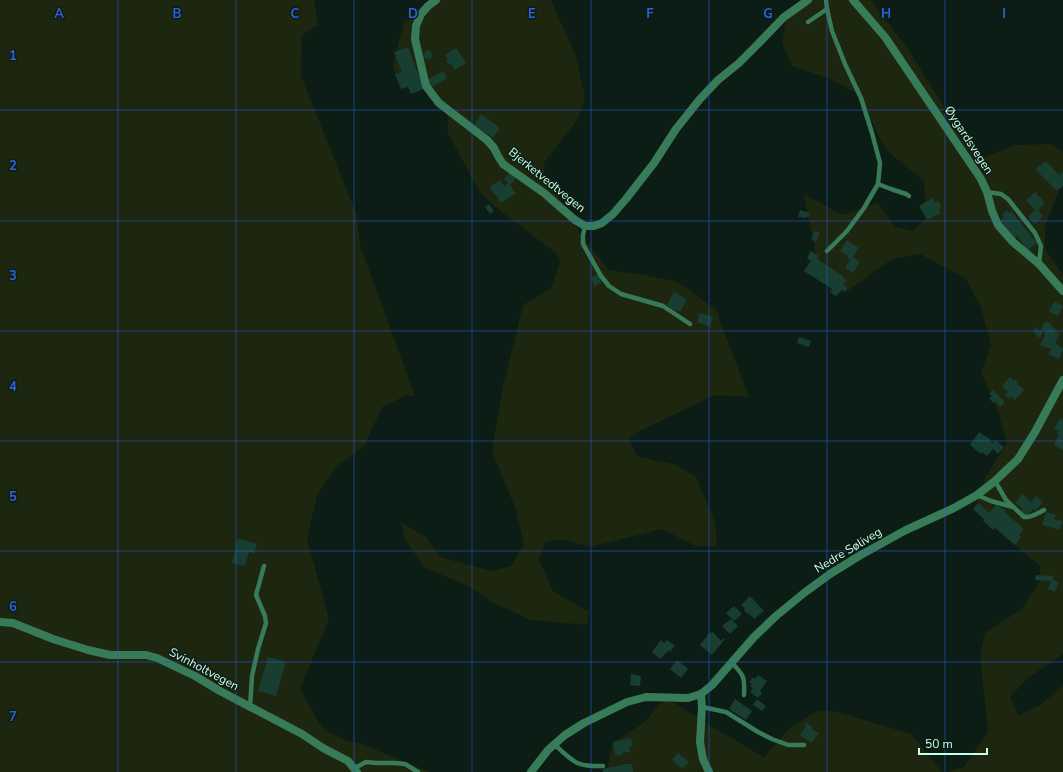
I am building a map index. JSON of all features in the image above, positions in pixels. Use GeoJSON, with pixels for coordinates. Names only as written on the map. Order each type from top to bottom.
{"type":"FeatureCollection","features":[{"type":"Feature","properties":{"kind":"street","name":"Bjerketvedtvegen"},"geometry":{"type":"LineString","coordinates":[[436,0],[421,14],[416,26],[414,39],[426,86],[439,103],[487,140],[494,148],[503,164],[544,193],[575,220],[585,226]]}},
{"type":"Feature","properties":{"kind":"street"},"geometry":{"type":"LineString","coordinates":[[585,226],[594,226],[602,223],[613,214],[654,163],[676,129],[700,99],[718,80],[739,63],[784,17],[808,0]]}},
{"type":"Feature","properties":{"kind":"street","name":"Øygardsvegen"},"geometry":{"type":"LineString","coordinates":[[853,0],[885,37],[981,179],[998,225],[1013,242],[1039,264],[1063,292]]}},
{"type":"Feature","properties":{"kind":"street","name":"Nedre Søliveg"},"geometry":{"type":"LineString","coordinates":[[701,694],[712,685],[754,637],[776,616],[830,574],[858,556],[906,530],[954,508],[977,495],[995,481],[1018,459],[1035,432],[1063,380]]}},
{"type":"Feature","properties":{"kind":"street","name":"Svinholtvegen"},"geometry":{"type":"LineString","coordinates":[[0,622],[13,623],[53,639],[88,650],[110,655],[146,655],[157,658],[195,676],[220,691],[302,734],[323,748],[348,761],[356,770]]}},
{"type":"Feature","properties":{"kind":"street"},"geometry":{"type":"LineString","coordinates":[[531,772],[548,750],[565,734],[627,702],[646,698],[688,698],[701,694],[702,707],[700,742],[703,759],[709,772]]}},
{"type":"Feature","properties":{"kind":"lane"},"geometry":{"type":"LineString","coordinates":[[826,0],[832,31],[861,98],[880,163],[878,184],[864,208],[847,231],[827,251]]}},
{"type":"Feature","properties":{"kind":"lane"},"geometry":{"type":"LineString","coordinates":[[808,22],[827,9]]}},
{"type":"Feature","properties":{"kind":"lane"},"geometry":{"type":"LineString","coordinates":[[878,184],[909,196]]}},
{"type":"Feature","properties":{"kind":"lane"},"geometry":{"type":"LineString","coordinates":[[987,192],[1001,194],[1008,199],[1035,233],[1041,246],[1039,264]]}},
{"type":"Feature","properties":{"kind":"lane"},"geometry":{"type":"LineString","coordinates":[[585,226],[583,244],[601,276],[609,286],[621,294],[662,306],[690,324]]}},
{"type":"Feature","properties":{"kind":"lane"},"geometry":{"type":"LineString","coordinates":[[995,481],[1004,496],[1024,517],[1031,517],[1044,510]]}},
{"type":"Feature","properties":{"kind":"lane"},"geometry":{"type":"LineString","coordinates":[[977,495],[991,501],[1013,507]]}},
{"type":"Feature","properties":{"kind":"lane"},"geometry":{"type":"LineString","coordinates":[[250,707],[252,676],[266,623],[265,616],[256,595],[264,566]]}},
{"type":"Feature","properties":{"kind":"lane"},"geometry":{"type":"LineString","coordinates":[[731,662],[742,673],[744,678],[744,695]]}},
{"type":"Feature","properties":{"kind":"lane"},"geometry":{"type":"LineString","coordinates":[[702,707],[726,712],[758,732],[788,745],[804,745]]}},
{"type":"Feature","properties":{"kind":"lane"},"geometry":{"type":"LineString","coordinates":[[555,745],[569,758],[581,764],[589,766],[603,766]]}},
{"type":"Feature","properties":{"kind":"lane"},"geometry":{"type":"LineString","coordinates":[[356,770],[366,762],[405,764],[418,772]]}},
{"type":"Feature","properties":{"kind":"green space"},"geometry":{"type":"Polygon","coordinates":[[[0,0],[314,0],[318,25],[302,35],[301,76],[356,213],[361,248],[415,396],[407,395],[382,407],[365,445],[337,466],[317,495],[307,539],[329,619],[300,689],[319,723],[329,732],[347,741],[359,743],[430,772],[0,772],[0,0]]]}},
{"type":"Feature","properties":{"kind":"green space"},"geometry":{"type":"Polygon","coordinates":[[[436,0],[551,0],[576,56],[585,97],[579,117],[544,163],[545,178],[582,236],[609,270],[678,282],[716,310],[749,397],[717,395],[708,398],[638,432],[629,439],[637,456],[676,465],[696,477],[714,520],[717,546],[696,546],[662,529],[590,547],[562,539],[545,542],[539,560],[553,591],[589,612],[587,625],[531,620],[494,603],[468,586],[425,568],[405,540],[401,522],[426,537],[440,557],[491,571],[511,566],[524,544],[516,510],[492,451],[503,386],[523,305],[552,287],[560,261],[556,253],[499,210],[480,193],[448,133],[447,107],[435,90],[395,75],[393,64],[404,22],[436,0]]]}},
{"type":"Feature","properties":{"kind":"green space"},"geometry":{"type":"Polygon","coordinates":[[[809,0],[871,0],[908,49],[966,142],[981,158],[1016,145],[1052,144],[1063,152],[1063,179],[1045,227],[1045,249],[1063,274],[1063,654],[1028,678],[1010,697],[1018,715],[1040,705],[1063,686],[1063,772],[946,772],[964,767],[988,732],[980,655],[985,633],[1022,609],[1040,581],[1040,566],[1005,537],[977,502],[985,478],[1007,443],[998,410],[981,373],[991,345],[980,305],[965,278],[920,254],[892,259],[849,290],[835,282],[817,260],[804,194],[842,215],[877,203],[895,227],[912,231],[926,218],[924,181],[886,150],[858,94],[828,78],[792,66],[782,43],[786,19],[809,0]]]}},
{"type":"Feature","properties":{"kind":"green space"},"geometry":{"type":"Polygon","coordinates":[[[665,697],[764,757],[789,729],[819,710],[837,712],[911,734],[942,772],[607,772],[612,744],[646,721],[665,697]]]}},
{"type":"Feature","properties":{"kind":"building"},"geometry":{"type":"Polygon","coordinates":[[[408,47],[424,89],[411,94],[408,87],[401,89],[395,74],[402,72],[394,52],[408,47]]]}},
{"type":"Feature","properties":{"kind":"building"},"geometry":{"type":"Polygon","coordinates":[[[456,48],[466,63],[455,70],[451,64],[449,65],[446,60],[448,59],[445,55],[456,48]]]}},
{"type":"Feature","properties":{"kind":"building"},"geometry":{"type":"Polygon","coordinates":[[[429,50],[431,51],[432,58],[425,59],[424,52],[429,50]]]}},
{"type":"Feature","properties":{"kind":"building"},"geometry":{"type":"Polygon","coordinates":[[[443,71],[447,78],[430,88],[426,81],[443,71]]]}},
{"type":"Feature","properties":{"kind":"building"},"geometry":{"type":"Polygon","coordinates":[[[481,114],[500,128],[493,138],[474,125],[481,114]]]}},
{"type":"Feature","properties":{"kind":"building"},"geometry":{"type":"Polygon","coordinates":[[[514,148],[521,151],[517,159],[510,155],[514,148]]]}},
{"type":"Feature","properties":{"kind":"building"},"geometry":{"type":"Polygon","coordinates":[[[1046,161],[1059,175],[1062,172],[1063,173],[1063,186],[1057,191],[1036,170],[1039,165],[1040,166],[1046,161]]]}},
{"type":"Feature","properties":{"kind":"building"},"geometry":{"type":"Polygon","coordinates":[[[510,172],[516,178],[510,185],[516,193],[501,203],[495,194],[494,195],[490,187],[500,180],[504,186],[508,183],[504,179],[510,172]]]}},
{"type":"Feature","properties":{"kind":"building"},"geometry":{"type":"Polygon","coordinates":[[[1035,192],[1045,203],[1038,210],[1043,216],[1035,224],[1028,217],[1035,210],[1026,200],[1035,192]]]}},
{"type":"Feature","properties":{"kind":"building"},"geometry":{"type":"Polygon","coordinates":[[[933,198],[935,202],[938,201],[941,207],[939,209],[941,213],[927,220],[919,206],[933,198]]]}},
{"type":"Feature","properties":{"kind":"building"},"geometry":{"type":"Polygon","coordinates":[[[489,204],[494,211],[490,214],[485,207],[489,204]]]}},
{"type":"Feature","properties":{"kind":"building"},"geometry":{"type":"Polygon","coordinates":[[[800,210],[810,213],[809,217],[798,217],[800,210]]]}},
{"type":"Feature","properties":{"kind":"building"},"geometry":{"type":"Polygon","coordinates":[[[1007,210],[1009,213],[1011,211],[1037,243],[1028,250],[1017,236],[1014,239],[1000,221],[1004,217],[1002,214],[1007,210]]]}},
{"type":"Feature","properties":{"kind":"building"},"geometry":{"type":"Polygon","coordinates":[[[815,231],[820,233],[816,242],[811,239],[815,231]]]}},
{"type":"Feature","properties":{"kind":"building"},"geometry":{"type":"Polygon","coordinates":[[[847,240],[859,248],[853,257],[860,262],[853,273],[845,268],[850,260],[847,258],[848,256],[840,251],[847,240]]]}},
{"type":"Feature","properties":{"kind":"building"},"geometry":{"type":"Polygon","coordinates":[[[811,251],[819,256],[817,258],[820,261],[847,280],[843,285],[848,288],[845,292],[842,290],[836,296],[830,292],[832,289],[804,271],[811,261],[807,258],[811,251]]]}},
{"type":"Feature","properties":{"kind":"building"},"geometry":{"type":"Polygon","coordinates":[[[598,274],[601,283],[594,286],[591,277],[598,274]]]}},
{"type":"Feature","properties":{"kind":"building"},"geometry":{"type":"Polygon","coordinates":[[[674,292],[687,299],[680,312],[670,308],[667,305],[674,292]]]}},
{"type":"Feature","properties":{"kind":"building"},"geometry":{"type":"Polygon","coordinates":[[[1054,301],[1063,306],[1058,316],[1049,312],[1054,301]]]}},
{"type":"Feature","properties":{"kind":"building"},"geometry":{"type":"Polygon","coordinates":[[[700,313],[713,317],[710,327],[697,322],[700,313]]]}},
{"type":"Feature","properties":{"kind":"building"},"geometry":{"type":"Polygon","coordinates":[[[1045,321],[1052,324],[1051,326],[1056,329],[1055,331],[1060,334],[1055,343],[1063,348],[1059,359],[1048,354],[1051,349],[1040,345],[1045,335],[1045,331],[1041,329],[1045,321]]]}},
{"type":"Feature","properties":{"kind":"building"},"geometry":{"type":"Polygon","coordinates":[[[1035,327],[1043,332],[1040,338],[1035,334],[1035,327]]]}},
{"type":"Feature","properties":{"kind":"building"},"geometry":{"type":"Polygon","coordinates":[[[799,337],[811,341],[809,347],[797,343],[799,337]]]}},
{"type":"Feature","properties":{"kind":"building"},"geometry":{"type":"Polygon","coordinates":[[[1010,377],[1014,381],[1015,379],[1018,382],[1017,384],[1024,390],[1015,400],[1011,396],[1009,399],[1005,395],[1008,392],[1002,386],[1010,377]]]}},
{"type":"Feature","properties":{"kind":"building"},"geometry":{"type":"Polygon","coordinates":[[[993,390],[1005,402],[1000,407],[995,401],[994,403],[989,399],[992,396],[989,394],[993,390]]]}},
{"type":"Feature","properties":{"kind":"building"},"geometry":{"type":"Polygon","coordinates":[[[1060,418],[1063,420],[1063,450],[1054,445],[1059,434],[1057,434],[1058,431],[1054,429],[1060,418]]]}},
{"type":"Feature","properties":{"kind":"building"},"geometry":{"type":"Polygon","coordinates":[[[979,432],[991,440],[990,442],[993,443],[995,440],[1004,447],[998,454],[993,449],[987,456],[982,452],[981,454],[970,445],[979,432]]]}},
{"type":"Feature","properties":{"kind":"building"},"geometry":{"type":"Polygon","coordinates":[[[1022,494],[1031,502],[1036,496],[1043,502],[1035,511],[1033,509],[1027,516],[1021,511],[1023,509],[1015,503],[1022,494]]]}},
{"type":"Feature","properties":{"kind":"building"},"geometry":{"type":"Polygon","coordinates":[[[978,503],[989,513],[997,504],[1024,529],[1019,535],[1021,537],[1015,545],[995,528],[993,530],[983,521],[984,519],[973,509],[978,503]]]}},
{"type":"Feature","properties":{"kind":"building"},"geometry":{"type":"Polygon","coordinates":[[[1046,512],[1056,515],[1054,519],[1063,521],[1060,530],[1042,525],[1046,512]]]}},
{"type":"Feature","properties":{"kind":"building"},"geometry":{"type":"Polygon","coordinates":[[[238,538],[257,544],[254,554],[249,552],[245,566],[232,563],[238,538]]]}},
{"type":"Feature","properties":{"kind":"building"},"geometry":{"type":"Polygon","coordinates":[[[1036,575],[1053,576],[1053,580],[1059,582],[1055,592],[1048,589],[1051,581],[1035,580],[1036,575]]]}},
{"type":"Feature","properties":{"kind":"building"},"geometry":{"type":"Polygon","coordinates":[[[750,596],[764,611],[754,619],[748,613],[747,614],[741,605],[750,596]]]}},
{"type":"Feature","properties":{"kind":"building"},"geometry":{"type":"Polygon","coordinates":[[[734,606],[742,614],[734,621],[726,613],[734,606]]]}},
{"type":"Feature","properties":{"kind":"building"},"geometry":{"type":"Polygon","coordinates":[[[731,619],[738,626],[730,634],[722,626],[731,619]]]}},
{"type":"Feature","properties":{"kind":"building"},"geometry":{"type":"Polygon","coordinates":[[[710,632],[713,632],[721,641],[723,638],[725,639],[712,655],[700,645],[710,632]]]}},
{"type":"Feature","properties":{"kind":"building"},"geometry":{"type":"Polygon","coordinates":[[[661,640],[664,643],[667,640],[675,646],[670,652],[669,650],[660,659],[652,652],[661,640]]]}},
{"type":"Feature","properties":{"kind":"building"},"geometry":{"type":"Polygon","coordinates":[[[268,657],[286,662],[276,696],[258,691],[268,657]]]}},
{"type":"Feature","properties":{"kind":"building"},"geometry":{"type":"Polygon","coordinates":[[[677,660],[688,669],[681,678],[670,669],[677,660]]]}},
{"type":"Feature","properties":{"kind":"building"},"geometry":{"type":"Polygon","coordinates":[[[631,674],[641,676],[640,686],[630,685],[631,674]]]}},
{"type":"Feature","properties":{"kind":"building"},"geometry":{"type":"Polygon","coordinates":[[[758,675],[767,681],[760,691],[762,693],[758,698],[750,692],[753,688],[750,686],[752,684],[749,682],[753,677],[755,679],[758,675]]]}},
{"type":"Feature","properties":{"kind":"building"},"geometry":{"type":"Polygon","coordinates":[[[735,699],[752,711],[746,720],[729,709],[735,699]]]}},
{"type":"Feature","properties":{"kind":"building"},"geometry":{"type":"Polygon","coordinates":[[[757,699],[766,706],[762,711],[753,705],[757,699]]]}},
{"type":"Feature","properties":{"kind":"building"},"geometry":{"type":"Polygon","coordinates":[[[806,722],[813,728],[812,729],[819,733],[811,743],[800,735],[806,726],[806,722]]]}},
{"type":"Feature","properties":{"kind":"building"},"geometry":{"type":"Polygon","coordinates":[[[631,738],[633,746],[629,747],[630,752],[622,753],[622,755],[617,756],[617,754],[615,755],[613,742],[631,738]]]}},
{"type":"Feature","properties":{"kind":"building"},"geometry":{"type":"Polygon","coordinates":[[[678,753],[689,762],[682,769],[672,760],[678,753]]]}},
{"type":"Feature","properties":{"kind":"building"},"geometry":{"type":"Polygon","coordinates":[[[632,764],[633,772],[603,772],[602,769],[632,764]]]}}]}
